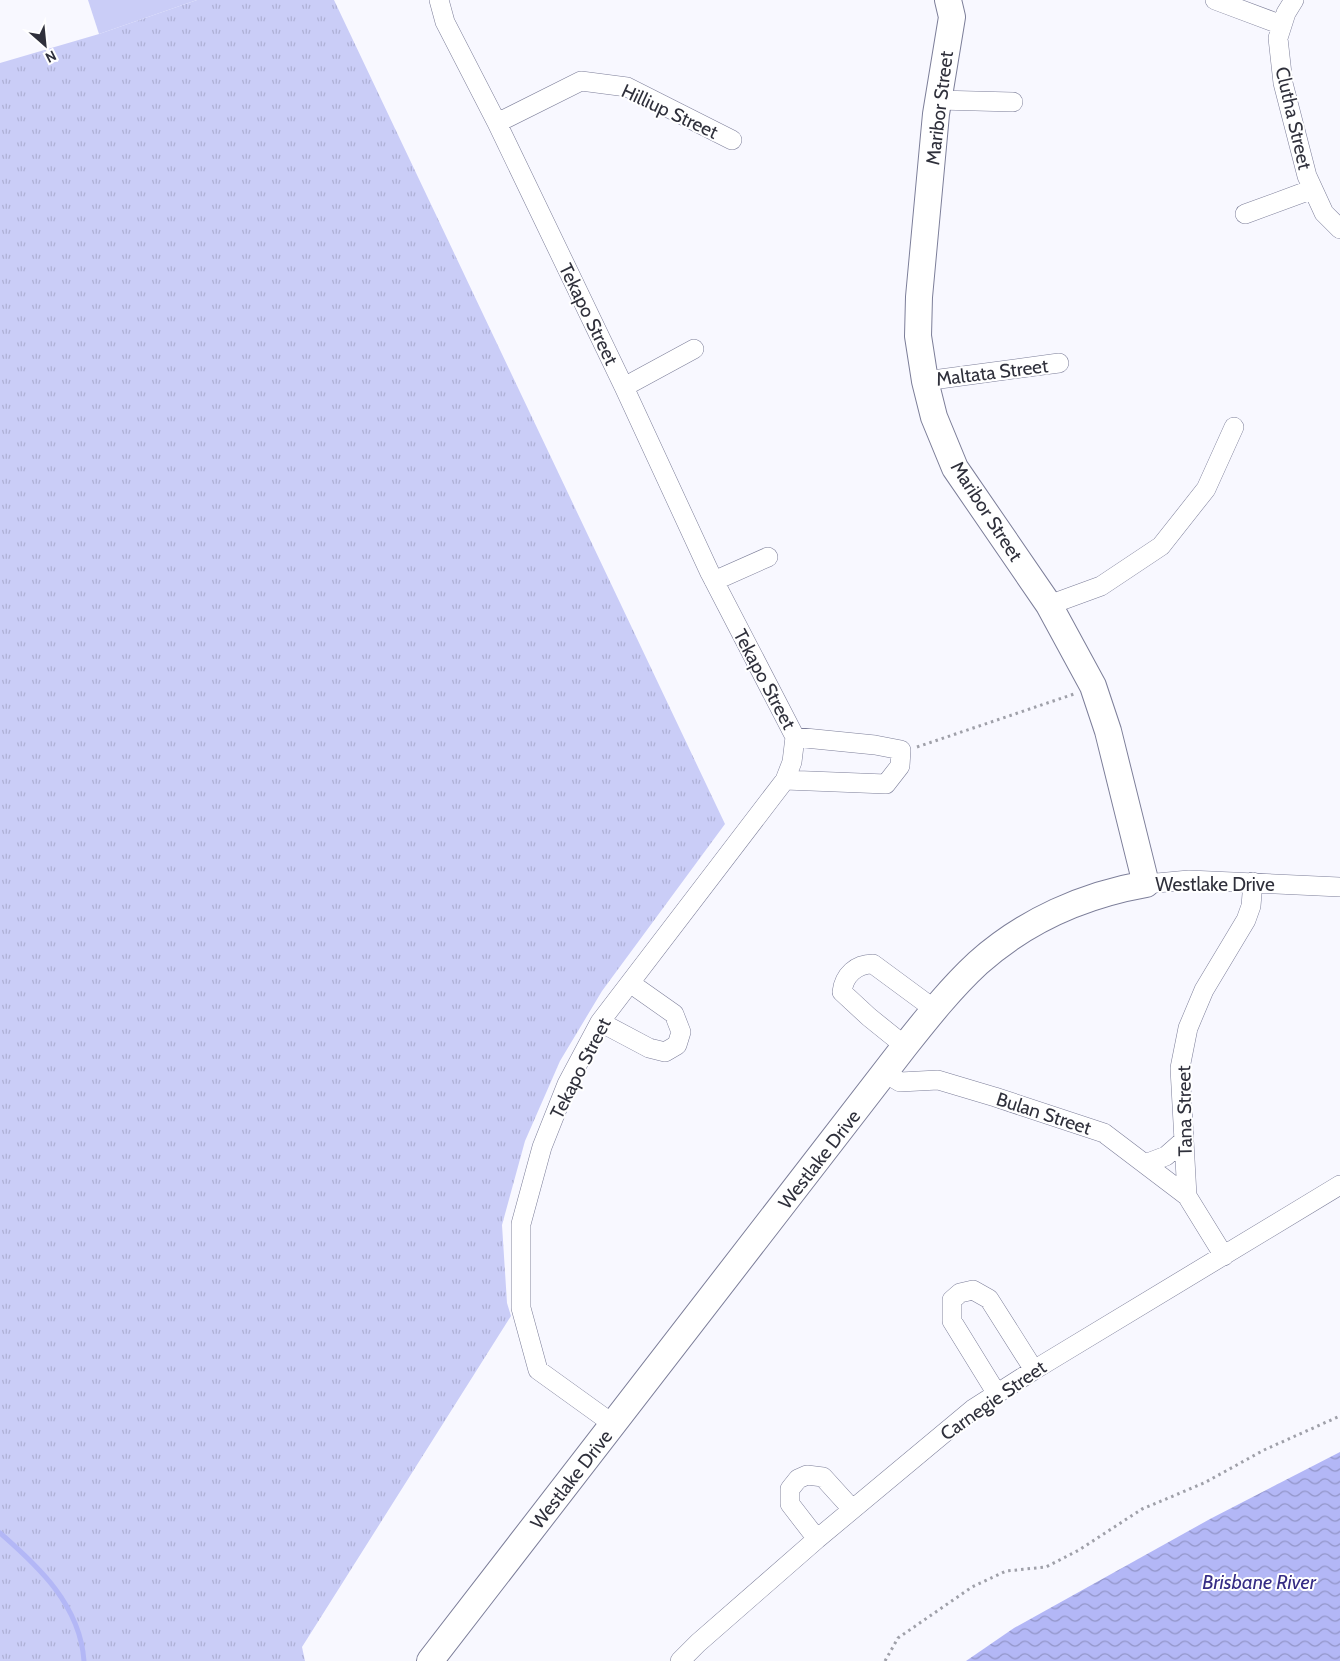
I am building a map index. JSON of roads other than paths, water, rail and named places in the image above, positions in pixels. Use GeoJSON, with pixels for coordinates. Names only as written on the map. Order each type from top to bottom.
{"type":"FeatureCollection","features":[{"type":"Feature","properties":{"kind":"street","name":"Tekapo Street"},"geometry":{"type":"LineString","coordinates":[[439,0],[445,22],[497,124],[624,387],[714,581],[796,737],[792,762],[785,780],[600,1022],[567,1084],[542,1147],[521,1224],[521,1308],[538,1370],[613,1424]]}},
{"type":"Feature","properties":{"kind":"street","name":"Maribor Street"},"geometry":{"type":"LineString","coordinates":[[948,0],[952,17],[938,100],[919,297],[918,336],[925,381],[934,417],[955,468],[1050,605],[1093,686],[1108,731],[1146,884]]}},
{"type":"Feature","properties":{"kind":"street"},"geometry":{"type":"LineString","coordinates":[[1214,0],[1282,25]]}},
{"type":"Feature","properties":{"kind":"street","name":"Clutha Street"},"geometry":{"type":"LineString","coordinates":[[1294,0],[1286,13],[1278,38],[1283,83],[1307,176],[1324,213],[1340,229]]}},
{"type":"Feature","properties":{"kind":"street","name":"Hilliup Street"},"geometry":{"type":"LineString","coordinates":[[497,124],[581,81],[627,87],[732,140]]}},
{"type":"Feature","properties":{"kind":"street"},"geometry":{"type":"LineString","coordinates":[[938,100],[1013,102]]}},
{"type":"Feature","properties":{"kind":"street"},"geometry":{"type":"LineString","coordinates":[[1244,214],[1313,189]]}},
{"type":"Feature","properties":{"kind":"street"},"geometry":{"type":"LineString","coordinates":[[624,387],[694,349]]}},
{"type":"Feature","properties":{"kind":"street","name":"Maltata Street"},"geometry":{"type":"LineString","coordinates":[[925,381],[1059,363]]}},
{"type":"Feature","properties":{"kind":"street"},"geometry":{"type":"LineString","coordinates":[[1050,605],[1102,586],[1161,546],[1206,490],[1234,427]]}},
{"type":"Feature","properties":{"kind":"street"},"geometry":{"type":"LineString","coordinates":[[714,581],[768,557]]}},
{"type":"Feature","properties":{"kind":"street"},"geometry":{"type":"LineString","coordinates":[[785,780],[886,784],[900,766],[901,750],[875,744],[796,737]]}},
{"type":"Feature","properties":{"kind":"street","name":"Westlake Drive"},"geometry":{"type":"LineString","coordinates":[[430,1661],[934,1009],[979,962],[1022,930],[1070,905],[1127,887],[1189,880],[1340,887]]}},
{"type":"Feature","properties":{"kind":"street","name":"Tana Street"},"geometry":{"type":"LineString","coordinates":[[1224,1256],[1187,1196],[1180,1068],[1188,1028],[1204,990],[1246,920],[1251,906],[1253,882]]}},
{"type":"Feature","properties":{"kind":"street"},"geometry":{"type":"LineString","coordinates":[[905,1046],[842,992],[843,985],[852,971],[862,964],[872,964],[934,1009]]}},
{"type":"Feature","properties":{"kind":"street"},"geometry":{"type":"LineString","coordinates":[[600,1022],[649,1048],[665,1052],[677,1044],[681,1032],[674,1014],[630,983]]}},
{"type":"Feature","properties":{"kind":"street","name":"Bulan Street"},"geometry":{"type":"LineString","coordinates":[[885,1073],[900,1082],[938,1080],[1104,1133],[1187,1196]]}},
{"type":"Feature","properties":{"kind":"street"},"geometry":{"type":"LineString","coordinates":[[1145,1164],[1166,1156],[1183,1141]]}},
{"type":"Feature","properties":{"kind":"street","name":"Carnegie Street"},"geometry":{"type":"LineString","coordinates":[[680,1661],[816,1539],[959,1420],[1034,1370],[1340,1185]]}},
{"type":"Feature","properties":{"kind":"street"},"geometry":{"type":"LineString","coordinates":[[997,1394],[952,1321],[952,1300],[960,1293],[973,1290],[989,1299],[1034,1370]]}},
{"type":"Feature","properties":{"kind":"street"},"geometry":{"type":"LineString","coordinates":[[816,1539],[790,1504],[790,1489],[798,1479],[807,1475],[823,1477],[852,1509]]}},
{"type":"Feature","properties":{"kind":"water","name":"Brisbane River"},"geometry":{"type":"Polygon","coordinates":[[[1340,1452],[1340,1661],[966,1661],[1014,1628],[1210,1519],[1340,1452]]]}},
{"type":"Feature","properties":{"kind":"waterway"},"geometry":{"type":"LineString","coordinates":[[0,1533],[43,1574],[66,1605],[75,1622],[81,1641],[84,1661]]}}]}
